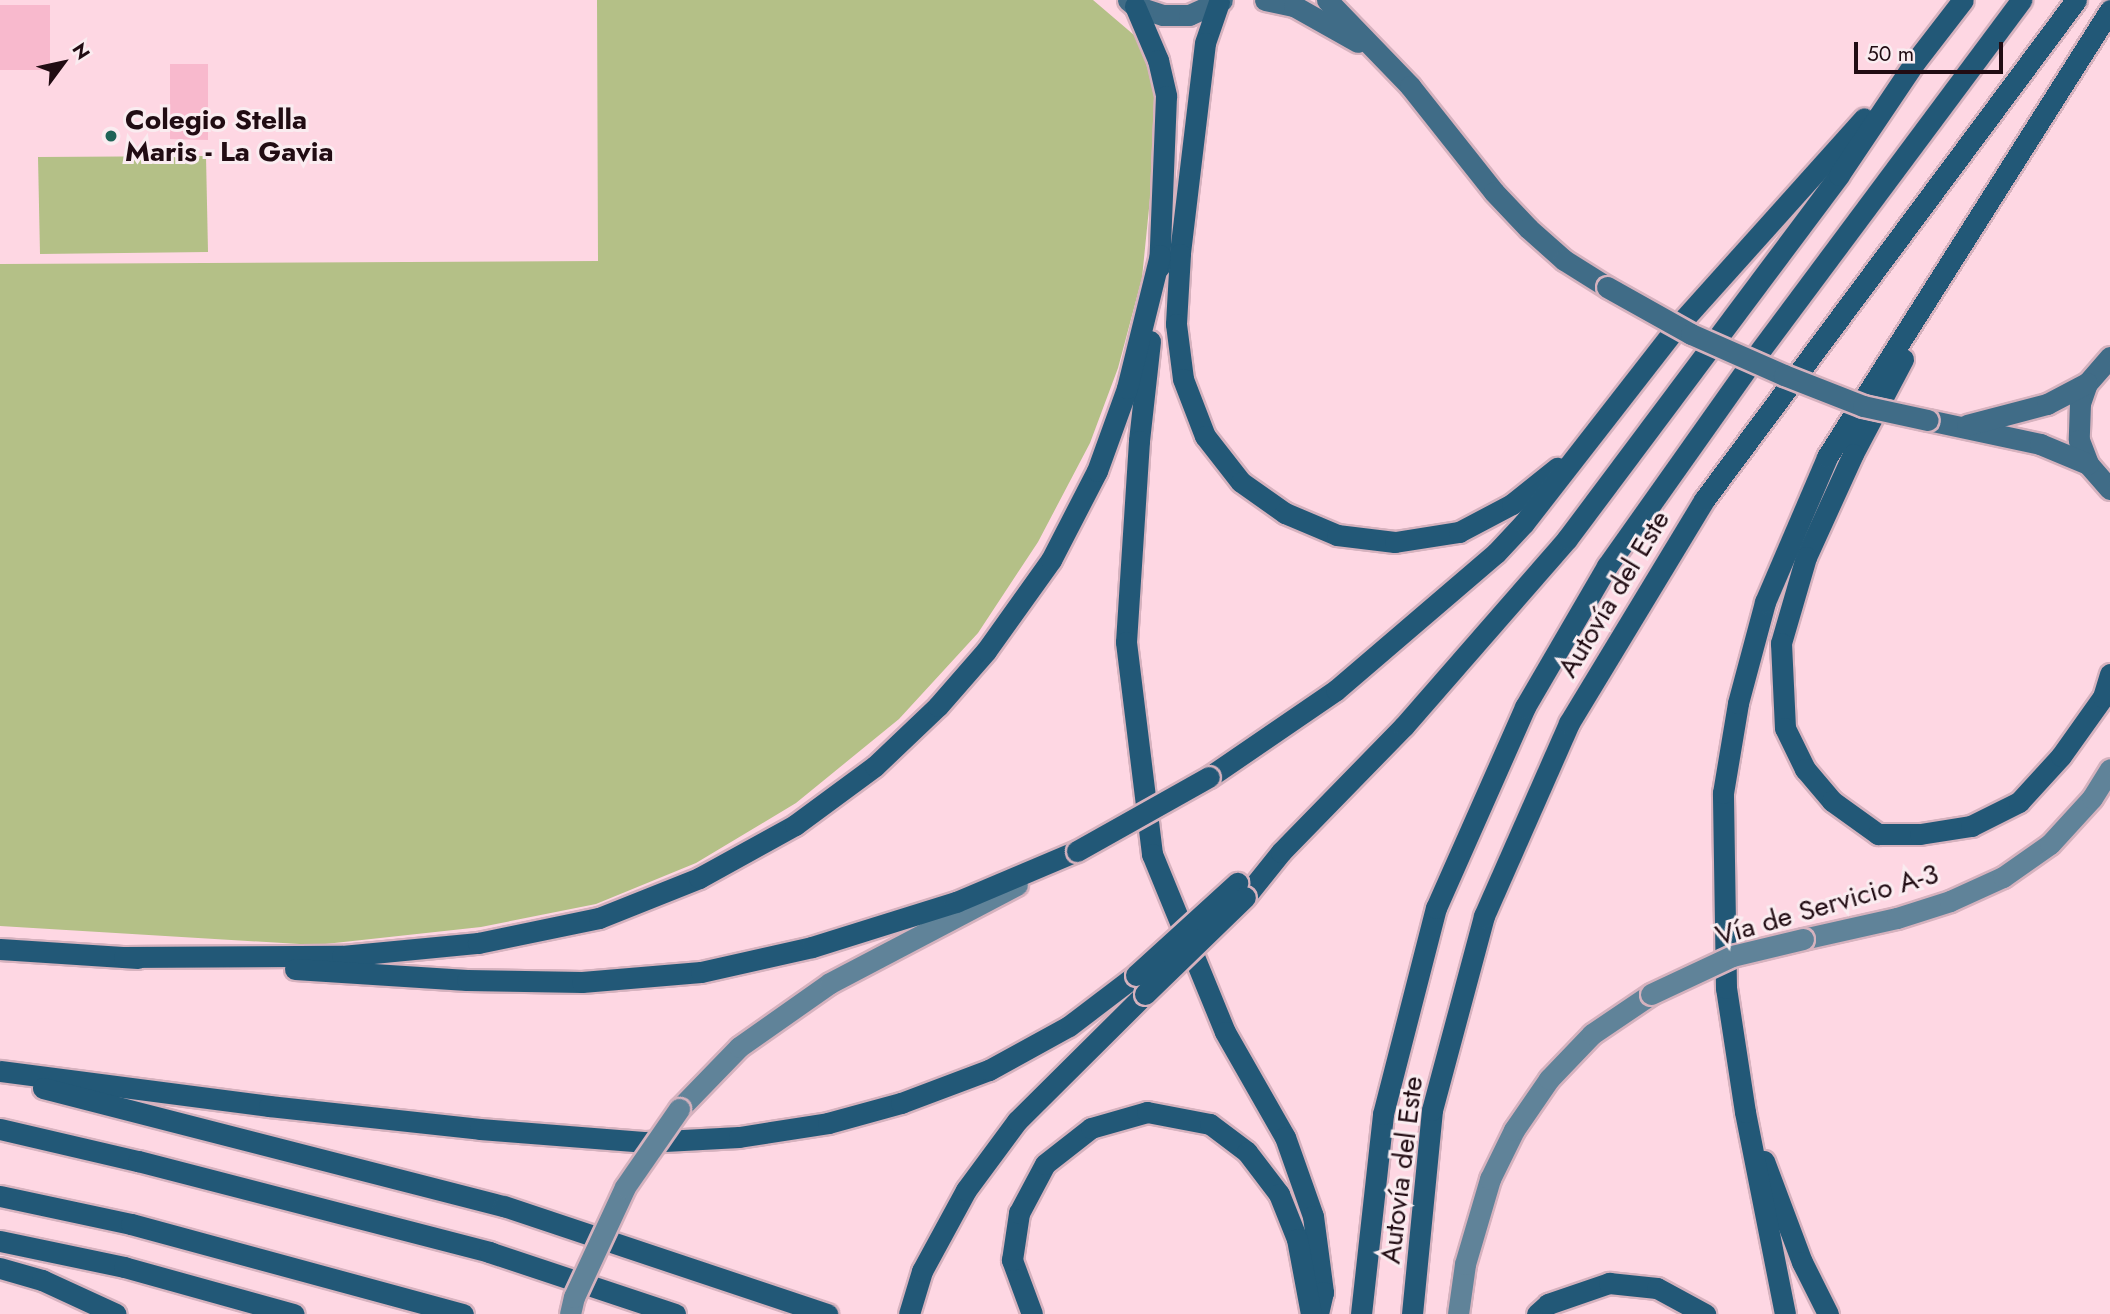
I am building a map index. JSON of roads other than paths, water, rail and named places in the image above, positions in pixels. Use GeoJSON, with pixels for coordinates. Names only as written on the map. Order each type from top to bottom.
{"type":"FeatureCollection","features":[{"type":"Feature","properties":{"kind":"highway"},"geometry":{"type":"LineString","coordinates":[[909,1314],[922,1271],[966,1189],[1017,1121],[1141,984],[1281,852],[1404,726],[1567,540],[1839,175],[1915,62],[1963,0]]}},
{"type":"Feature","properties":{"kind":"highway","name":"Autovía del Este"},"geometry":{"type":"LineString","coordinates":[[1361,1314],[1382,1114],[1436,908],[1525,706],[1607,566],[1753,360],[2021,0]]}},
{"type":"Feature","properties":{"kind":"highway","name":"Autovía del Este"},"geometry":{"type":"LineString","coordinates":[[1412,1314],[1432,1110],[1484,916],[1569,723],[1704,500],[2076,0]]}},
{"type":"Feature","properties":{"kind":"highway"},"geometry":{"type":"LineString","coordinates":[[1221,1],[1205,43],[1180,254],[1176,324],[1183,379],[1205,436],[1241,482],[1285,513],[1337,535],[1395,542],[1459,532],[1512,504],[1583,447]]}},
{"type":"Feature","properties":{"kind":"highway"},"geometry":{"type":"LineString","coordinates":[[1131,3],[1158,60],[1167,96],[1160,255],[1139,441],[1126,642],[1153,855],[1226,1032],[1285,1136],[1312,1216],[1323,1292],[1318,1314]]}},
{"type":"Feature","properties":{"kind":"highway"},"geometry":{"type":"LineString","coordinates":[[1785,1314],[1745,1112],[1726,988],[1723,793],[1738,703],[1765,602],[1827,457],[2110,10]]}},
{"type":"Feature","properties":{"kind":"highway"},"geometry":{"type":"LineString","coordinates":[[0,949],[480,981],[582,982],[701,972],[812,947],[956,902],[1077,852],[1209,777],[1336,690],[1496,553],[1524,523],[1675,329],[1915,62]]}},
{"type":"Feature","properties":{"kind":"highway"},"geometry":{"type":"LineString","coordinates":[[124,957],[342,956],[478,943],[599,918],[699,878],[795,825],[875,766],[938,706],[986,651],[1051,560],[1097,471],[1123,400],[1160,255]]}},
{"type":"Feature","properties":{"kind":"highway"},"geometry":{"type":"LineString","coordinates":[[1939,278],[1929,308],[1853,454],[1806,557],[1781,643],[1785,728],[1805,769],[1832,801],[1878,834],[1920,834],[1971,825],[2018,802],[2061,756],[2103,696],[2110,674]]}},
{"type":"Feature","properties":{"kind":"highway"},"geometry":{"type":"LineString","coordinates":[[0,1070],[480,1129],[646,1142],[739,1137],[828,1123],[901,1104],[989,1070],[1141,984]]}},
{"type":"Feature","properties":{"kind":"highway"},"geometry":{"type":"LineString","coordinates":[[0,1076],[504,1206],[828,1314]]}},
{"type":"Feature","properties":{"kind":"highway"},"geometry":{"type":"LineString","coordinates":[[1032,1314],[1012,1261],[1018,1213],[1045,1164],[1091,1128],[1147,1112],[1209,1124],[1247,1152],[1279,1194],[1297,1238],[1311,1314]]}},
{"type":"Feature","properties":{"kind":"highway"},"geometry":{"type":"LineString","coordinates":[[1745,1112],[1802,1262],[1828,1314]]}},
{"type":"Feature","properties":{"kind":"highway"},"geometry":{"type":"LineString","coordinates":[[0,1129],[138,1161],[489,1252],[675,1314]]}},
{"type":"Feature","properties":{"kind":"highway"},"geometry":{"type":"LineString","coordinates":[[0,1196],[131,1224],[463,1314]]}},
{"type":"Feature","properties":{"kind":"highway"},"geometry":{"type":"LineString","coordinates":[[0,1241],[124,1267],[294,1314]]}},
{"type":"Feature","properties":{"kind":"highway"},"geometry":{"type":"LineString","coordinates":[[0,1268],[42,1280],[116,1314]]}},
{"type":"Feature","properties":{"kind":"highway"},"geometry":{"type":"LineString","coordinates":[[1537,1314],[1548,1304],[1609,1283],[1657,1288],[1705,1314]]}},
{"type":"Feature","properties":{"kind":"main road"},"geometry":{"type":"LineString","coordinates":[[1265,0],[1294,6],[1375,52]]}},
{"type":"Feature","properties":{"kind":"main road"},"geometry":{"type":"LineString","coordinates":[[1327,0],[1410,86],[1494,192],[1528,228],[1564,260],[1607,287],[1691,334],[1784,375],[1864,406],[2040,443],[2088,464]]}},
{"type":"Feature","properties":{"kind":"main road"},"geometry":{"type":"LineString","coordinates":[[1131,3],[1163,15],[1189,15],[1221,1]]}},
{"type":"Feature","properties":{"kind":"main road"},"geometry":{"type":"LineString","coordinates":[[1962,426],[2047,404],[2087,383],[2110,357]]}},
{"type":"Feature","properties":{"kind":"main road"},"geometry":{"type":"LineString","coordinates":[[2087,383],[2080,403],[2079,440],[2088,464],[2110,489]]}},
{"type":"Feature","properties":{"kind":"main road","name":"Vía de Servicio A-3"},"geometry":{"type":"LineString","coordinates":[[1458,1314],[1465,1264],[1490,1179],[1514,1130],[1549,1079],[1592,1034],[1651,994],[1732,956],[1898,918],[1950,901],[2003,877],[2050,844],[2092,798],[2110,769]]}},
{"type":"Feature","properties":{"kind":"main road"},"geometry":{"type":"LineString","coordinates":[[570,1314],[574,1297],[625,1187],[679,1109],[739,1047],[830,983],[1077,852]]}},
{"type":"Feature","properties":{"kind":"place","name":"Colegio Stella Maris - La Gavia"},"geometry":{"type":"Point","coordinates":[111,136]}}]}
